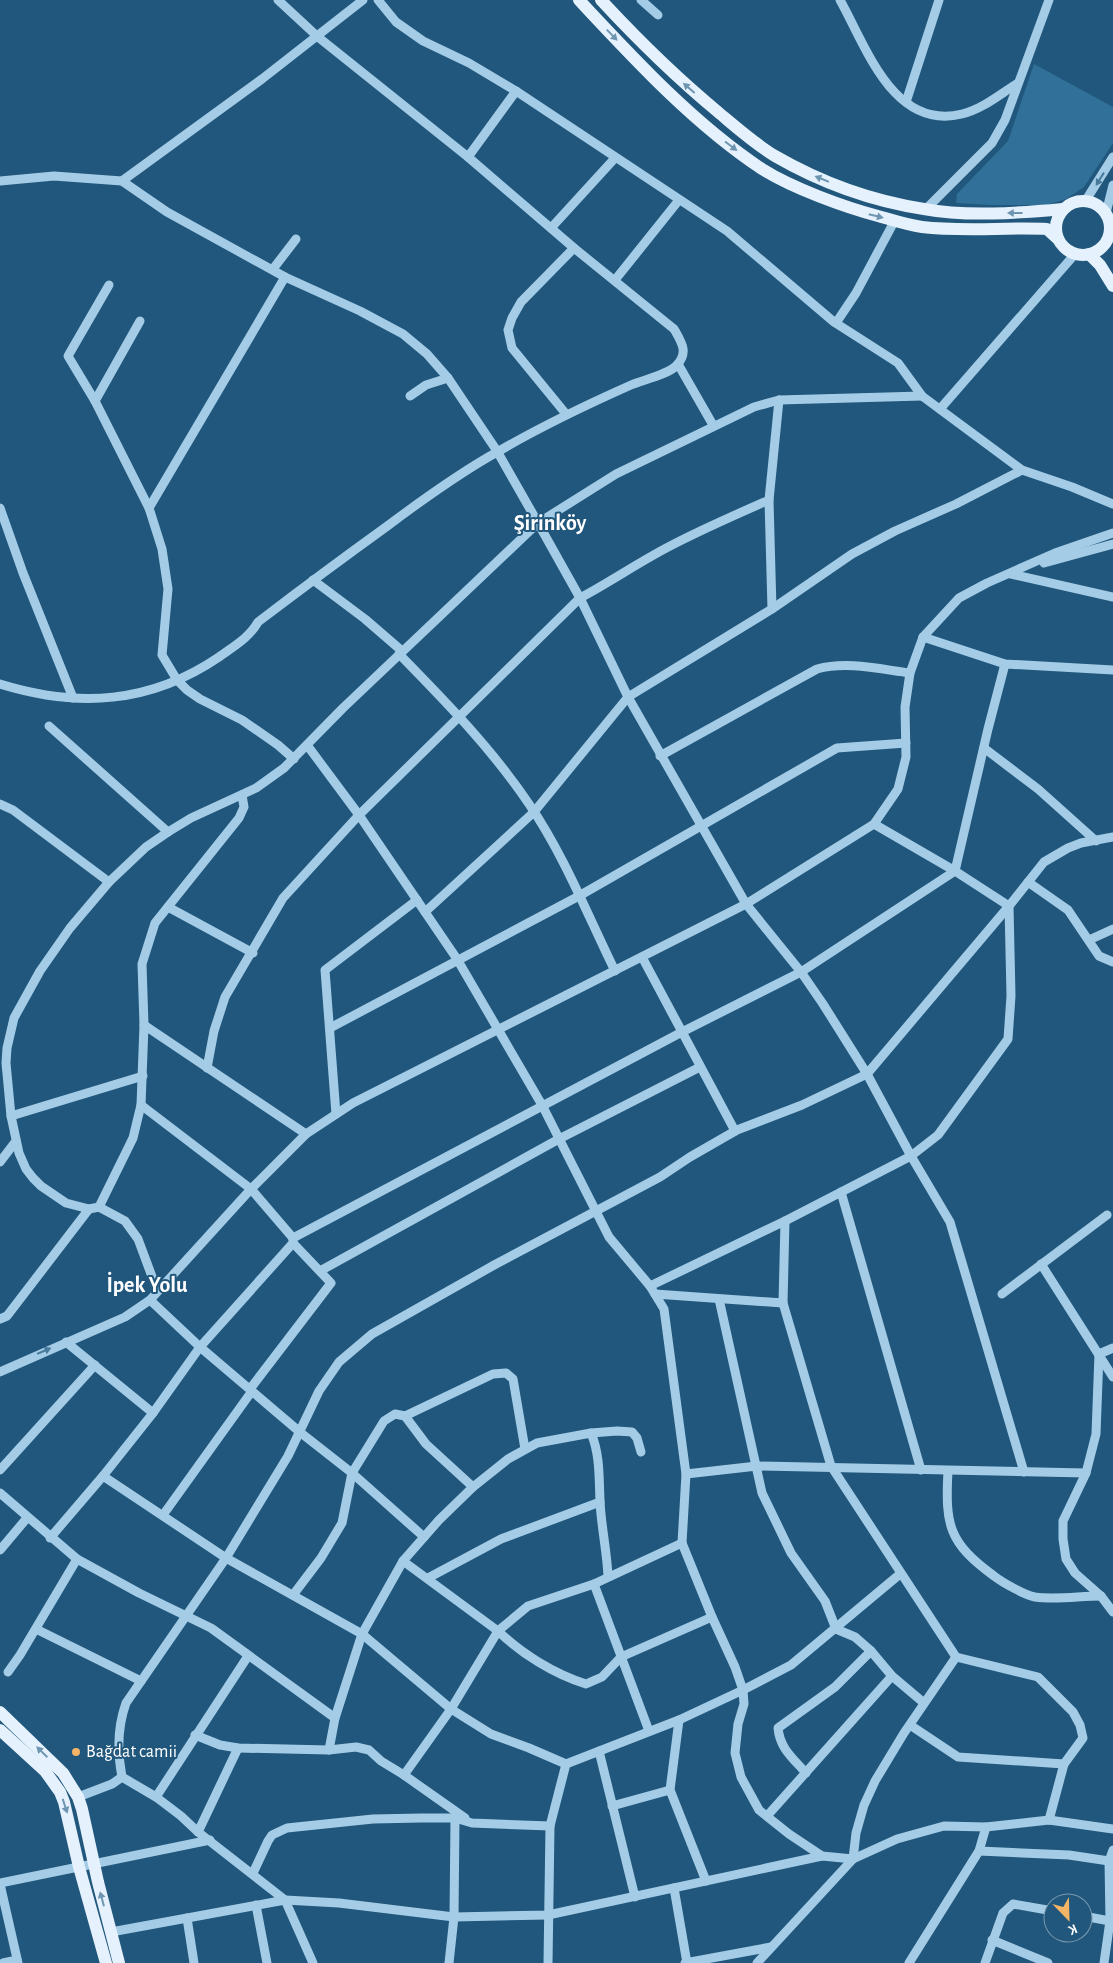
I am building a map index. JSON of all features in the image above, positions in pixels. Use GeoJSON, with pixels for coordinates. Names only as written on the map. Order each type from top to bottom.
{"type":"FeatureCollection","features":[{"type":"Feature","properties":{"kind":"main road"},"geometry":{"type":"LineString","coordinates":[[579,0],[642,67],[726,142],[764,170],[794,185],[855,210],[920,227],[965,230],[1047,229],[1058,239],[1063,247],[1075,254],[1089,254],[1102,248],[1111,240],[1110,220],[1106,213],[1094,203],[1086,200],[1078,201],[1064,209],[1022,213],[925,210],[848,189],[809,174],[774,155],[742,132],[685,84],[601,0]]}},
{"type":"Feature","properties":{"kind":"main road"},"geometry":{"type":"LineString","coordinates":[[1058,239],[1056,223],[1064,209]]}},
{"type":"Feature","properties":{"kind":"main road"},"geometry":{"type":"LineString","coordinates":[[1089,254],[1100,265],[1113,286]]}},
{"type":"Feature","properties":{"kind":"main road"},"geometry":{"type":"LineString","coordinates":[[0,1712],[63,1773],[78,1797],[120,1963]]}},
{"type":"Feature","properties":{"kind":"main road"},"geometry":{"type":"LineString","coordinates":[[0,1730],[45,1771],[60,1792],[106,1963]]}},
{"type":"Feature","properties":{"kind":"street"},"geometry":{"type":"LineString","coordinates":[[0,684],[40,695],[95,699],[132,696],[177,680],[207,665],[252,633],[258,622],[439,487],[497,451],[566,414],[674,368],[682,360],[684,346],[674,329],[574,248],[468,156],[318,37],[278,0]]}},
{"type":"Feature","properties":{"kind":"street"},"geometry":{"type":"LineString","coordinates":[[122,182],[318,37],[364,0]]}},
{"type":"Feature","properties":{"kind":"street"},"geometry":{"type":"LineString","coordinates":[[378,0],[396,22],[423,41],[469,63],[516,90],[615,158],[727,231],[836,323],[898,363],[922,396],[1022,470],[1072,487],[1113,504]]}},
{"type":"Feature","properties":{"kind":"street"},"geometry":{"type":"LineString","coordinates":[[641,0],[658,15]]}},
{"type":"Feature","properties":{"kind":"street"},"geometry":{"type":"LineString","coordinates":[[840,0],[879,73],[896,95],[917,110],[946,117],[964,114],[983,106],[1018,83]]}},
{"type":"Feature","properties":{"kind":"street"},"geometry":{"type":"LineString","coordinates":[[906,102],[939,0]]}},
{"type":"Feature","properties":{"kind":"street"},"geometry":{"type":"LineString","coordinates":[[925,210],[992,143],[1005,120],[1049,0]]}},
{"type":"Feature","properties":{"kind":"street"},"geometry":{"type":"LineString","coordinates":[[468,156],[516,90]]}},
{"type":"Feature","properties":{"kind":"street"},"geometry":{"type":"LineString","coordinates":[[1086,200],[1113,157]]}},
{"type":"Feature","properties":{"kind":"street"},"geometry":{"type":"LineString","coordinates":[[551,228],[615,158]]}},
{"type":"Feature","properties":{"kind":"street"},"geometry":{"type":"LineString","coordinates":[[0,181],[54,176],[122,182],[167,212],[285,277],[360,311],[403,334],[427,354],[448,378],[497,451],[538,523],[580,598],[628,698],[746,904],[801,972],[867,1074],[911,1156],[950,1222],[1024,1472]]}},
{"type":"Feature","properties":{"kind":"street"},"geometry":{"type":"LineString","coordinates":[[1106,213],[1113,185]]}},
{"type":"Feature","properties":{"kind":"street"},"geometry":{"type":"LineString","coordinates":[[615,280],[679,200]]}},
{"type":"Feature","properties":{"kind":"street"},"geometry":{"type":"LineString","coordinates":[[836,323],[856,293],[895,220]]}},
{"type":"Feature","properties":{"kind":"street"},"geometry":{"type":"LineString","coordinates":[[273,269],[296,238]]}},
{"type":"Feature","properties":{"kind":"street"},"geometry":{"type":"LineString","coordinates":[[566,414],[512,348],[508,330],[521,302],[574,248]]}},
{"type":"Feature","properties":{"kind":"street"},"geometry":{"type":"LineString","coordinates":[[940,409],[1075,254]]}},
{"type":"Feature","properties":{"kind":"street"},"geometry":{"type":"LineString","coordinates":[[149,508],[285,277]]}},
{"type":"Feature","properties":{"kind":"street"},"geometry":{"type":"LineString","coordinates":[[109,285],[68,356],[95,401],[149,508],[162,549],[168,589],[162,655],[177,680],[187,690],[200,699],[242,720],[278,745],[294,759]]}},
{"type":"Feature","properties":{"kind":"street"},"geometry":{"type":"LineString","coordinates":[[95,401],[140,321]]}},
{"type":"Feature","properties":{"kind":"street"},"geometry":{"type":"LineString","coordinates":[[678,364],[713,425]]}},
{"type":"Feature","properties":{"kind":"street"},"geometry":{"type":"LineString","coordinates":[[410,396],[426,385],[448,378]]}},
{"type":"Feature","properties":{"kind":"street"},"geometry":{"type":"LineString","coordinates":[[157,1290],[142,1249],[132,1230],[116,1215],[99,1208],[89,1209],[66,1203],[42,1186],[26,1169],[16,1141],[3,1063],[14,1018],[40,971],[70,928],[109,882],[146,847],[168,832],[191,818],[242,795],[271,779],[294,759],[401,652],[538,523],[616,474],[713,425],[754,407],[779,400],[922,396]]}},
{"type":"Feature","properties":{"kind":"street"},"geometry":{"type":"LineString","coordinates":[[772,609],[769,500],[779,400]]}},
{"type":"Feature","properties":{"kind":"street"},"geometry":{"type":"LineString","coordinates":[[425,912],[534,812],[628,698],[772,609],[852,554],[896,530],[956,504],[1022,470]]}},
{"type":"Feature","properties":{"kind":"street"},"geometry":{"type":"LineString","coordinates":[[207,1068],[214,1031],[226,997],[283,898],[360,815],[580,598],[672,545],[722,520],[769,500]]}},
{"type":"Feature","properties":{"kind":"street"},"geometry":{"type":"LineString","coordinates":[[0,508],[23,573],[73,698]]}},
{"type":"Feature","properties":{"kind":"street"},"geometry":{"type":"LineString","coordinates":[[0,1372],[125,1317],[150,1300],[157,1290],[251,1189],[306,1134],[353,1103],[746,904],[874,824],[898,789],[906,757],[905,707],[910,673],[923,637],[959,598],[987,583],[1055,553],[1113,532]]}},
{"type":"Feature","properties":{"kind":"street"},"geometry":{"type":"LineString","coordinates":[[1022,568],[1113,544]]}},
{"type":"Feature","properties":{"kind":"street"},"geometry":{"type":"LineString","coordinates":[[1010,574],[1113,597]]}},
{"type":"Feature","properties":{"kind":"street"},"geometry":{"type":"LineString","coordinates":[[313,580],[366,619],[401,652],[460,716],[496,760],[534,812],[552,842],[614,971]]}},
{"type":"Feature","properties":{"kind":"street"},"geometry":{"type":"LineString","coordinates":[[923,637],[1005,664],[1113,670]]}},
{"type":"Feature","properties":{"kind":"street"},"geometry":{"type":"LineString","coordinates":[[50,1538],[153,1414],[200,1347],[293,1240],[542,1105],[801,972],[956,871],[1005,664]]}},
{"type":"Feature","properties":{"kind":"street"},"geometry":{"type":"LineString","coordinates":[[660,756],[817,670],[828,666],[846,665],[910,673]]}},
{"type":"Feature","properties":{"kind":"street"},"geometry":{"type":"LineString","coordinates":[[49,726],[168,832]]}},
{"type":"Feature","properties":{"kind":"street"},"geometry":{"type":"LineString","coordinates":[[330,1028],[579,896],[837,748],[906,743]]}},
{"type":"Feature","properties":{"kind":"street"},"geometry":{"type":"LineString","coordinates":[[307,745],[360,815],[457,959],[542,1105],[609,1237],[652,1290],[664,1309],[686,1474],[682,1543],[743,1690],[744,1704],[738,1724],[735,1753],[741,1777],[759,1810],[789,1834],[822,1856]]}},
{"type":"Feature","properties":{"kind":"street"},"geometry":{"type":"LineString","coordinates":[[984,748],[1038,789],[1096,841]]}},
{"type":"Feature","properties":{"kind":"street"},"geometry":{"type":"LineString","coordinates":[[99,1208],[133,1138],[141,1105],[144,1025],[142,964],[155,923],[239,818],[244,807],[242,795]]}},
{"type":"Feature","properties":{"kind":"street"},"geometry":{"type":"LineString","coordinates":[[0,804],[13,810],[109,882]]}},
{"type":"Feature","properties":{"kind":"street"},"geometry":{"type":"LineString","coordinates":[[874,824],[956,871],[1009,906]]}},
{"type":"Feature","properties":{"kind":"street"},"geometry":{"type":"LineString","coordinates":[[313,1963],[285,1900],[156,1797],[122,1777],[118,1758],[120,1719],[126,1703],[226,1558],[301,1433],[319,1391],[339,1362],[372,1334],[496,1264],[660,1178],[690,1157],[735,1131],[802,1105],[867,1074],[1044,862],[1068,848],[1113,838]]}},
{"type":"Feature","properties":{"kind":"street"},"geometry":{"type":"LineString","coordinates":[[1028,882],[1068,910],[1099,956],[1113,962]]}},
{"type":"Feature","properties":{"kind":"street"},"geometry":{"type":"LineString","coordinates":[[336,1114],[326,970],[417,900]]}},
{"type":"Feature","properties":{"kind":"street"},"geometry":{"type":"LineString","coordinates":[[652,1290],[911,1156],[938,1135],[1008,1039],[1011,996],[1009,906]]}},
{"type":"Feature","properties":{"kind":"street"},"geometry":{"type":"LineString","coordinates":[[168,907],[253,953]]}},
{"type":"Feature","properties":{"kind":"street"},"geometry":{"type":"LineString","coordinates":[[1089,940],[1113,929]]}},
{"type":"Feature","properties":{"kind":"street"},"geometry":{"type":"LineString","coordinates":[[642,957],[735,1131]]}},
{"type":"Feature","properties":{"kind":"street"},"geometry":{"type":"LineString","coordinates":[[144,1025],[306,1134]]}},
{"type":"Feature","properties":{"kind":"street"},"geometry":{"type":"LineString","coordinates":[[320,1271],[559,1139],[700,1067]]}},
{"type":"Feature","properties":{"kind":"street"},"geometry":{"type":"LineString","coordinates":[[12,1116],[143,1076]]}},
{"type":"Feature","properties":{"kind":"street"},"geometry":{"type":"LineString","coordinates":[[141,1105],[251,1189],[331,1283],[251,1390],[163,1516]]}},
{"type":"Feature","properties":{"kind":"street"},"geometry":{"type":"LineString","coordinates":[[0,1162],[16,1141]]}},
{"type":"Feature","properties":{"kind":"street"},"geometry":{"type":"LineString","coordinates":[[841,1192],[921,1470]]}},
{"type":"Feature","properties":{"kind":"street"},"geometry":{"type":"LineString","coordinates":[[0,1319],[8,1316],[89,1209]]}},
{"type":"Feature","properties":{"kind":"street"},"geometry":{"type":"LineString","coordinates":[[1002,1294],[1108,1215]]}},
{"type":"Feature","properties":{"kind":"street"},"geometry":{"type":"LineString","coordinates":[[785,1220],[783,1303],[831,1466],[956,1657],[1038,1677],[1073,1712],[1080,1725],[1083,1738],[1064,1764],[1049,1820]]}},
{"type":"Feature","properties":{"kind":"street"},"geometry":{"type":"LineString","coordinates":[[1041,1264],[1113,1377]]}},
{"type":"Feature","properties":{"kind":"street"},"geometry":{"type":"LineString","coordinates":[[652,1290],[719,1299],[783,1303]]}},
{"type":"Feature","properties":{"kind":"street"},"geometry":{"type":"LineString","coordinates":[[719,1299],[762,1492],[790,1553],[825,1601],[836,1629],[855,1637],[892,1676],[924,1703]]}},
{"type":"Feature","properties":{"kind":"street"},"geometry":{"type":"LineString","coordinates":[[150,1300],[200,1347],[301,1433],[352,1473],[424,1537]]}},
{"type":"Feature","properties":{"kind":"street"},"geometry":{"type":"LineString","coordinates":[[66,1342],[153,1414]]}},
{"type":"Feature","properties":{"kind":"street"},"geometry":{"type":"LineString","coordinates":[[1099,1354],[1113,1348]]}},
{"type":"Feature","properties":{"kind":"street"},"geometry":{"type":"LineString","coordinates":[[1099,1354],[1096,1434],[1086,1473],[1063,1521],[1063,1540],[1066,1559],[1075,1574],[1101,1596],[1113,1612]]}},
{"type":"Feature","properties":{"kind":"street"},"geometry":{"type":"LineString","coordinates":[[0,1470],[95,1365]]}},
{"type":"Feature","properties":{"kind":"street"},"geometry":{"type":"LineString","coordinates":[[293,1595],[321,1558],[342,1523],[352,1473],[384,1421],[395,1414],[405,1416],[493,1374],[506,1372],[513,1378],[525,1449]]}},
{"type":"Feature","properties":{"kind":"street"},"geometry":{"type":"LineString","coordinates":[[405,1416],[426,1444],[473,1487]]}},
{"type":"Feature","properties":{"kind":"street"},"geometry":{"type":"LineString","coordinates":[[329,1750],[335,1718],[362,1634],[403,1561],[473,1487],[508,1458],[537,1443],[591,1433],[632,1432],[638,1438],[641,1452]]}},
{"type":"Feature","properties":{"kind":"street"},"geometry":{"type":"LineString","coordinates":[[591,1433],[595,1443],[600,1476],[600,1502],[608,1576]]}},
{"type":"Feature","properties":{"kind":"street"},"geometry":{"type":"LineString","coordinates":[[686,1474],[757,1466],[831,1466],[948,1471],[1086,1473]]}},
{"type":"Feature","properties":{"kind":"street"},"geometry":{"type":"LineString","coordinates":[[948,1471],[947,1495],[951,1528],[959,1545],[971,1560],[1000,1581],[1034,1597],[1101,1596]]}},
{"type":"Feature","properties":{"kind":"street"},"geometry":{"type":"LineString","coordinates":[[103,1476],[226,1558],[362,1634],[451,1709],[491,1734],[566,1764],[679,1720],[791,1665],[900,1574]]}},
{"type":"Feature","properties":{"kind":"street"},"geometry":{"type":"LineString","coordinates":[[0,1493],[50,1538],[77,1559],[139,1593],[186,1614],[211,1628],[335,1718]]}},
{"type":"Feature","properties":{"kind":"street"},"geometry":{"type":"LineString","coordinates":[[428,1578],[501,1539],[600,1502]]}},
{"type":"Feature","properties":{"kind":"street"},"geometry":{"type":"LineString","coordinates":[[0,1550],[27,1518]]}},
{"type":"Feature","properties":{"kind":"street"},"geometry":{"type":"LineString","coordinates":[[404,1774],[451,1709],[498,1631],[528,1606],[594,1584],[682,1543]]}},
{"type":"Feature","properties":{"kind":"street"},"geometry":{"type":"LineString","coordinates":[[8,1672],[77,1559]]}},
{"type":"Feature","properties":{"kind":"street"},"geometry":{"type":"LineString","coordinates":[[403,1561],[498,1631],[512,1644],[567,1678],[586,1684],[602,1677],[621,1657],[712,1617]]}},
{"type":"Feature","properties":{"kind":"street"},"geometry":{"type":"LineString","coordinates":[[594,1584],[649,1731]]}},
{"type":"Feature","properties":{"kind":"street"},"geometry":{"type":"LineString","coordinates":[[36,1629],[141,1681]]}},
{"type":"Feature","properties":{"kind":"street"},"geometry":{"type":"LineString","coordinates":[[806,1772],[784,1748],[779,1740],[778,1728],[835,1687],[871,1652]]}},
{"type":"Feature","properties":{"kind":"street"},"geometry":{"type":"LineString","coordinates":[[156,1797],[248,1656]]}},
{"type":"Feature","properties":{"kind":"street"},"geometry":{"type":"LineString","coordinates":[[853,1859],[856,1833],[864,1805],[875,1781],[924,1703],[956,1657]]}},
{"type":"Feature","properties":{"kind":"street"},"geometry":{"type":"LineString","coordinates":[[767,1816],[892,1676]]}},
{"type":"Feature","properties":{"kind":"street"},"geometry":{"type":"LineString","coordinates":[[679,1720],[670,1790],[706,1881]]}},
{"type":"Feature","properties":{"kind":"street"},"geometry":{"type":"LineString","coordinates":[[910,1725],[958,1757],[1064,1764]]}},
{"type":"Feature","properties":{"kind":"street"},"geometry":{"type":"LineString","coordinates":[[195,1735],[220,1745],[238,1748],[329,1750],[356,1747],[369,1750],[381,1761],[404,1774],[472,1823]]}},
{"type":"Feature","properties":{"kind":"street"},"geometry":{"type":"LineString","coordinates":[[198,1832],[238,1748]]}},
{"type":"Feature","properties":{"kind":"street"},"geometry":{"type":"LineString","coordinates":[[599,1751],[634,1897]]}},
{"type":"Feature","properties":{"kind":"street"},"geometry":{"type":"LineString","coordinates":[[548,1963],[550,1826],[566,1764]]}},
{"type":"Feature","properties":{"kind":"street"},"geometry":{"type":"LineString","coordinates":[[78,1797],[105,1787],[122,1777]]}},
{"type":"Feature","properties":{"kind":"street"},"geometry":{"type":"LineString","coordinates":[[612,1806],[670,1790]]}},
{"type":"Feature","properties":{"kind":"street"},"geometry":{"type":"LineString","coordinates":[[252,1873],[272,1835],[287,1828],[373,1819],[455,1818],[472,1823],[550,1826]]}},
{"type":"Feature","properties":{"kind":"street"},"geometry":{"type":"LineString","coordinates":[[449,1963],[454,1917],[455,1818]]}},
{"type":"Feature","properties":{"kind":"street"},"geometry":{"type":"LineString","coordinates":[[757,1963],[853,1859],[897,1839],[944,1826],[986,1828],[1049,1820],[1113,1829]]}},
{"type":"Feature","properties":{"kind":"street"},"geometry":{"type":"LineString","coordinates":[[910,1963],[979,1851],[986,1828]]}},
{"type":"Feature","properties":{"kind":"street"},"geometry":{"type":"LineString","coordinates":[[3,1963],[18,1961],[0,1884],[210,1840]]}},
{"type":"Feature","properties":{"kind":"street"},"geometry":{"type":"LineString","coordinates":[[1104,1963],[1110,1921],[1111,1880],[1109,1861],[1113,1850]]}},
{"type":"Feature","properties":{"kind":"street"},"geometry":{"type":"LineString","coordinates":[[979,1851],[1060,1854],[1109,1861]]}},
{"type":"Feature","properties":{"kind":"street"},"geometry":{"type":"LineString","coordinates":[[111,1932],[285,1900],[339,1903],[454,1917],[548,1915],[822,1856],[853,1859]]}},
{"type":"Feature","properties":{"kind":"street"},"geometry":{"type":"LineString","coordinates":[[674,1888],[686,1963],[772,1947]]}},
{"type":"Feature","properties":{"kind":"street"},"geometry":{"type":"LineString","coordinates":[[985,1963],[1003,1913],[1013,1904],[1043,1909]]}},
{"type":"Feature","properties":{"kind":"street"},"geometry":{"type":"LineString","coordinates":[[256,1905],[267,1963]]}},
{"type":"Feature","properties":{"kind":"street"},"geometry":{"type":"LineString","coordinates":[[187,1918],[194,1963]]}},
{"type":"Feature","properties":{"kind":"street"},"geometry":{"type":"LineString","coordinates":[[1093,1918],[1110,1921]]}},
{"type":"Feature","properties":{"kind":"street"},"geometry":{"type":"LineString","coordinates":[[992,1940],[1048,1963]]}},
{"type":"Feature","properties":{"kind":"shaded area"},"geometry":{"type":"Polygon","coordinates":[[[1034,64],[1113,107],[1113,143],[1084,187],[1066,199],[1047,205],[956,203],[957,194],[1008,141],[1034,64]]]}},
{"type":"Feature","properties":{"kind":"place","name":"Bağdat camii"},"geometry":{"type":"Point","coordinates":[76,1752]}},
{"type":"Feature","properties":{"kind":"district","name":"Şirinköy"},"geometry":{"type":"Point","coordinates":[550,523]}},
{"type":"Feature","properties":{"kind":"district","name":"İpek Yolu"},"geometry":{"type":"Point","coordinates":[147,1285]}}]}
